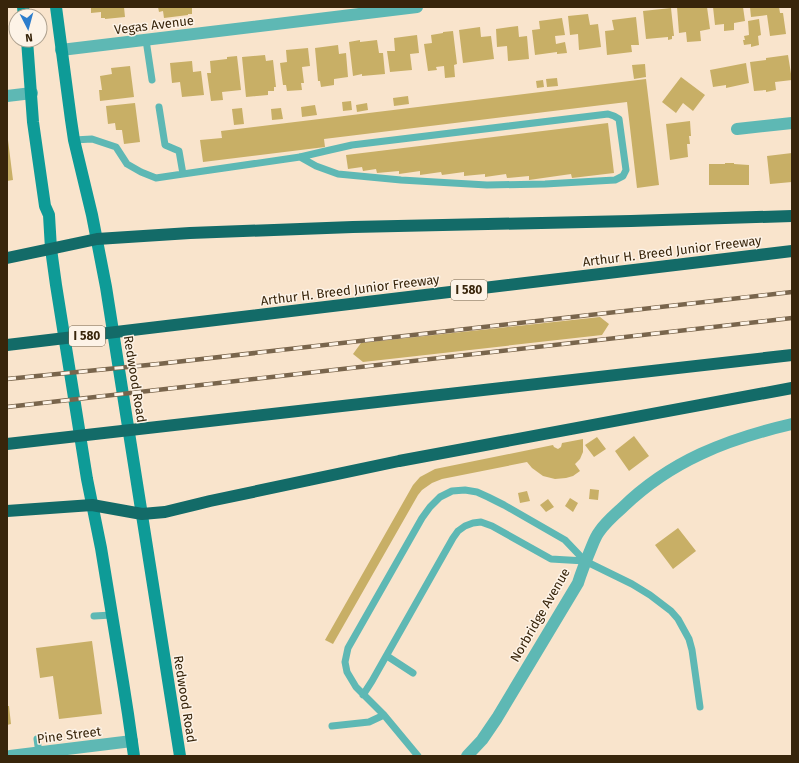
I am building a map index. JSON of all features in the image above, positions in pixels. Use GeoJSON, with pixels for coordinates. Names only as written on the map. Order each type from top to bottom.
{"type":"FeatureCollection","features":[{"type":"Feature","properties":{"kind":"highway"},"geometry":{"type":"LineString","coordinates":[[7,258],[97,239],[190,233],[353,227],[792,216]]}},
{"type":"Feature","properties":{"kind":"highway","name":"Arthur H. Breed Junior Freeway"},"geometry":{"type":"LineString","coordinates":[[7,345],[792,251]]}},
{"type":"Feature","properties":{"kind":"highway"},"geometry":{"type":"LineString","coordinates":[[7,444],[792,355]]}},
{"type":"Feature","properties":{"kind":"highway"},"geometry":{"type":"LineString","coordinates":[[7,511],[92,505],[142,514],[165,512],[399,461],[792,388]]}},
{"type":"Feature","properties":{"kind":"main road","name":"Redwood Road"},"geometry":{"type":"LineString","coordinates":[[56,7],[74,140],[97,239],[111,318],[180,756]]}},
{"type":"Feature","properties":{"kind":"main road"},"geometry":{"type":"LineString","coordinates":[[28,48],[33,122],[45,206],[49,215],[51,249],[134,756]]}},
{"type":"Feature","properties":{"kind":"street","name":"Vegas Avenue"},"geometry":{"type":"LineString","coordinates":[[61,50],[417,7]]}},
{"type":"Feature","properties":{"kind":"street"},"geometry":{"type":"LineString","coordinates":[[7,96],[32,93]]}},
{"type":"Feature","properties":{"kind":"street"},"geometry":{"type":"LineString","coordinates":[[737,129],[792,123]]}},
{"type":"Feature","properties":{"kind":"street","name":"Norbridge Avenue"},"geometry":{"type":"LineString","coordinates":[[467,756],[482,740],[497,718],[578,583],[585,561],[598,533],[608,522],[632,498],[653,481],[684,462],[727,443],[753,434],[792,424]]}},
{"type":"Feature","properties":{"kind":"street","name":"Pine Street"},"geometry":{"type":"LineString","coordinates":[[10,756],[132,741]]}},
{"type":"Feature","properties":{"kind":"lane"},"geometry":{"type":"LineString","coordinates":[[146,40],[152,80]]}},
{"type":"Feature","properties":{"kind":"lane"},"geometry":{"type":"LineString","coordinates":[[160,107],[165,145],[179,151],[183,174]]}},
{"type":"Feature","properties":{"kind":"lane"},"geometry":{"type":"LineString","coordinates":[[74,140],[92,139],[116,147],[127,164],[156,178],[300,157],[352,145],[608,114],[619,119],[626,170],[623,176],[615,180],[545,184],[487,184],[401,180],[338,174],[316,166],[300,157]]}},
{"type":"Feature","properties":{"kind":"lane"},"geometry":{"type":"LineString","coordinates":[[418,756],[384,715],[356,687],[347,672],[345,662],[348,648],[422,518],[440,497],[452,491],[465,490],[477,492],[488,497],[565,540],[585,561],[632,584],[650,595],[671,611],[678,619],[689,639],[692,650],[700,707]]}},
{"type":"Feature","properties":{"kind":"lane"},"geometry":{"type":"LineString","coordinates":[[363,695],[453,538],[458,531],[465,526],[481,522],[492,526],[551,559],[585,561]]}},
{"type":"Feature","properties":{"kind":"lane"},"geometry":{"type":"LineString","coordinates":[[94,616],[112,616]]}},
{"type":"Feature","properties":{"kind":"lane"},"geometry":{"type":"LineString","coordinates":[[386,656],[413,673]]}},
{"type":"Feature","properties":{"kind":"lane"},"geometry":{"type":"LineString","coordinates":[[332,726],[368,722],[384,715]]}},
{"type":"Feature","properties":{"kind":"lane"},"geometry":{"type":"LineString","coordinates":[[37,739],[39,753]]}},
{"type":"Feature","properties":{"kind":"building"},"geometry":{"type":"Polygon","coordinates":[[[91,7],[124,7],[125,17],[101,18],[101,12],[91,13],[91,7]]]}},
{"type":"Feature","properties":{"kind":"building"},"geometry":{"type":"Polygon","coordinates":[[[158,7],[192,7],[192,14],[164,18],[163,11],[159,12],[158,7]]]}},
{"type":"Feature","properties":{"kind":"building"},"geometry":{"type":"Polygon","coordinates":[[[677,7],[707,7],[710,29],[700,31],[701,41],[687,42],[686,32],[679,33],[677,7]]]}},
{"type":"Feature","properties":{"kind":"building"},"geometry":{"type":"Polygon","coordinates":[[[713,7],[743,7],[745,21],[734,23],[734,30],[724,31],[724,24],[715,25],[713,7]]]}},
{"type":"Feature","properties":{"kind":"building"},"geometry":{"type":"Polygon","coordinates":[[[750,7],[779,7],[780,13],[783,13],[786,34],[770,36],[767,15],[751,17],[750,7]]]}},
{"type":"Feature","properties":{"kind":"building"},"geometry":{"type":"Polygon","coordinates":[[[671,8],[674,36],[672,36],[672,39],[668,40],[668,37],[646,39],[643,11],[671,8]]]}},
{"type":"Feature","properties":{"kind":"building"},"geometry":{"type":"Polygon","coordinates":[[[588,14],[590,25],[598,24],[601,47],[579,50],[578,34],[570,35],[568,16],[588,14]]]}},
{"type":"Feature","properties":{"kind":"building"},"geometry":{"type":"Polygon","coordinates":[[[636,17],[639,45],[631,45],[632,52],[607,55],[605,31],[614,30],[612,20],[636,17]]]}},
{"type":"Feature","properties":{"kind":"building"},"geometry":{"type":"Polygon","coordinates":[[[562,18],[565,35],[555,36],[556,44],[565,42],[567,53],[557,54],[557,52],[535,55],[532,30],[540,29],[539,21],[562,18]]]}},
{"type":"Feature","properties":{"kind":"building"},"geometry":{"type":"Polygon","coordinates":[[[759,19],[761,35],[758,36],[759,45],[751,47],[751,44],[744,45],[744,36],[749,35],[748,21],[759,19]]]}},
{"type":"Feature","properties":{"kind":"building"},"geometry":{"type":"Polygon","coordinates":[[[518,26],[519,37],[527,36],[529,59],[508,61],[507,46],[497,47],[496,29],[518,26]]]}},
{"type":"Feature","properties":{"kind":"building"},"geometry":{"type":"Polygon","coordinates":[[[480,27],[481,37],[491,36],[494,59],[463,63],[459,30],[480,27]]]}},
{"type":"Feature","properties":{"kind":"building"},"geometry":{"type":"Polygon","coordinates":[[[453,31],[457,64],[454,65],[455,77],[445,78],[444,66],[436,67],[437,70],[428,71],[424,44],[432,43],[431,35],[453,31]]]}},
{"type":"Feature","properties":{"kind":"building"},"geometry":{"type":"Polygon","coordinates":[[[417,35],[419,53],[410,54],[412,70],[390,72],[387,51],[395,51],[394,38],[417,35]]]}},
{"type":"Feature","properties":{"kind":"building"},"geometry":{"type":"Polygon","coordinates":[[[360,40],[360,42],[377,40],[379,53],[383,53],[385,74],[362,76],[362,74],[353,76],[349,42],[360,40]]]}},
{"type":"Feature","properties":{"kind":"building"},"geometry":{"type":"Polygon","coordinates":[[[338,45],[339,54],[346,53],[348,77],[334,79],[334,85],[321,87],[320,81],[318,81],[315,48],[338,45]]]}},
{"type":"Feature","properties":{"kind":"building"},"geometry":{"type":"Polygon","coordinates":[[[308,48],[310,66],[302,67],[304,83],[301,83],[302,90],[287,91],[286,85],[283,85],[280,63],[287,62],[286,50],[308,48]]]}},
{"type":"Feature","properties":{"kind":"building"},"geometry":{"type":"Polygon","coordinates":[[[265,55],[266,61],[273,60],[276,87],[274,87],[274,91],[268,91],[268,95],[246,97],[242,57],[265,55]]]}},
{"type":"Feature","properties":{"kind":"building"},"geometry":{"type":"Polygon","coordinates":[[[788,55],[792,80],[775,82],[776,90],[766,92],[766,90],[754,91],[750,62],[788,55]]]}},
{"type":"Feature","properties":{"kind":"building"},"geometry":{"type":"Polygon","coordinates":[[[237,56],[241,90],[222,92],[223,100],[211,101],[207,73],[211,73],[210,61],[237,56]]]}},
{"type":"Feature","properties":{"kind":"building"},"geometry":{"type":"Polygon","coordinates":[[[192,61],[193,72],[201,71],[204,95],[182,97],[180,82],[172,83],[170,63],[192,61]]]}},
{"type":"Feature","properties":{"kind":"building"},"geometry":{"type":"Polygon","coordinates":[[[746,63],[749,83],[726,88],[726,85],[713,87],[710,70],[746,63]]]}},
{"type":"Feature","properties":{"kind":"building"},"geometry":{"type":"Polygon","coordinates":[[[645,64],[646,77],[634,79],[632,65],[645,64]]]}},
{"type":"Feature","properties":{"kind":"building"},"geometry":{"type":"Polygon","coordinates":[[[130,66],[134,97],[100,101],[99,90],[102,90],[100,76],[112,74],[111,68],[130,66]]]}},
{"type":"Feature","properties":{"kind":"building"},"geometry":{"type":"Polygon","coordinates":[[[681,77],[705,95],[693,111],[683,103],[676,113],[662,102],[681,77]]]}},
{"type":"Feature","properties":{"kind":"building"},"geometry":{"type":"Polygon","coordinates":[[[557,78],[558,86],[547,87],[546,79],[557,78]]]}},
{"type":"Feature","properties":{"kind":"building"},"geometry":{"type":"Polygon","coordinates":[[[646,79],[659,185],[637,188],[627,102],[324,139],[325,147],[203,162],[200,140],[222,138],[221,131],[646,79]]]}},
{"type":"Feature","properties":{"kind":"building"},"geometry":{"type":"Polygon","coordinates":[[[543,80],[544,87],[537,88],[536,81],[543,80]]]}},
{"type":"Feature","properties":{"kind":"building"},"geometry":{"type":"Polygon","coordinates":[[[408,96],[409,104],[394,106],[393,98],[408,96]]]}},
{"type":"Feature","properties":{"kind":"building"},"geometry":{"type":"Polygon","coordinates":[[[351,101],[352,110],[343,111],[342,102],[351,101]]]}},
{"type":"Feature","properties":{"kind":"building"},"geometry":{"type":"Polygon","coordinates":[[[135,103],[140,142],[124,144],[122,130],[116,130],[115,123],[108,124],[106,106],[135,103]]]}},
{"type":"Feature","properties":{"kind":"building"},"geometry":{"type":"Polygon","coordinates":[[[367,103],[368,110],[357,112],[356,105],[367,103]]]}},
{"type":"Feature","properties":{"kind":"building"},"geometry":{"type":"Polygon","coordinates":[[[315,105],[317,115],[302,117],[301,107],[315,105]]]}},
{"type":"Feature","properties":{"kind":"building"},"geometry":{"type":"Polygon","coordinates":[[[242,108],[244,124],[234,125],[232,109],[242,108]]]}},
{"type":"Feature","properties":{"kind":"building"},"geometry":{"type":"Polygon","coordinates":[[[281,108],[283,119],[272,120],[271,109],[281,108]]]}},
{"type":"Feature","properties":{"kind":"building"},"geometry":{"type":"Polygon","coordinates":[[[690,121],[691,136],[689,136],[690,144],[687,144],[688,157],[670,160],[666,124],[690,121]]]}},
{"type":"Feature","properties":{"kind":"building"},"geometry":{"type":"Polygon","coordinates":[[[608,123],[614,173],[572,178],[571,174],[529,180],[529,176],[507,178],[506,174],[485,177],[485,174],[464,176],[464,172],[442,175],[441,172],[420,175],[420,171],[399,174],[399,171],[377,173],[376,169],[363,171],[362,167],[348,169],[346,155],[608,123]]]}},
{"type":"Feature","properties":{"kind":"building"},"geometry":{"type":"Polygon","coordinates":[[[7,140],[13,180],[7,181],[7,140]]]}},
{"type":"Feature","properties":{"kind":"building"},"geometry":{"type":"Polygon","coordinates":[[[792,153],[792,182],[770,184],[767,156],[792,153]]]}},
{"type":"Feature","properties":{"kind":"building"},"geometry":{"type":"Polygon","coordinates":[[[725,163],[749,165],[749,185],[709,185],[709,164],[725,163]]]}},
{"type":"Feature","properties":{"kind":"building"},"geometry":{"type":"Polygon","coordinates":[[[600,317],[609,324],[602,335],[363,362],[353,354],[361,343],[600,317]]]}},
{"type":"Feature","properties":{"kind":"building"},"geometry":{"type":"Polygon","coordinates":[[[634,436],[649,456],[629,471],[615,451],[634,436]]]}},
{"type":"Feature","properties":{"kind":"building"},"geometry":{"type":"Polygon","coordinates":[[[597,437],[606,449],[594,457],[585,445],[597,437]]]}},
{"type":"Feature","properties":{"kind":"building"},"geometry":{"type":"Polygon","coordinates":[[[583,439],[583,452],[580,459],[575,464],[580,471],[573,476],[555,479],[543,476],[532,468],[527,462],[442,479],[432,483],[422,490],[333,644],[325,640],[413,485],[420,477],[435,469],[553,445],[558,449],[561,447],[562,443],[583,439]]]}},
{"type":"Feature","properties":{"kind":"building"},"geometry":{"type":"Polygon","coordinates":[[[590,489],[599,490],[598,500],[589,499],[590,489]]]}},
{"type":"Feature","properties":{"kind":"building"},"geometry":{"type":"Polygon","coordinates":[[[527,491],[530,501],[520,503],[518,493],[527,491]]]}},
{"type":"Feature","properties":{"kind":"building"},"geometry":{"type":"Polygon","coordinates":[[[570,498],[578,503],[573,512],[565,506],[570,498]]]}},
{"type":"Feature","properties":{"kind":"building"},"geometry":{"type":"Polygon","coordinates":[[[548,499],[554,507],[546,512],[540,505],[548,499]]]}},
{"type":"Feature","properties":{"kind":"building"},"geometry":{"type":"Polygon","coordinates":[[[678,528],[696,551],[673,569],[655,545],[678,528]]]}},
{"type":"Feature","properties":{"kind":"building"},"geometry":{"type":"Polygon","coordinates":[[[92,641],[102,714],[59,719],[53,676],[40,678],[36,648],[92,641]]]}},
{"type":"Feature","properties":{"kind":"building"},"geometry":{"type":"Polygon","coordinates":[[[7,706],[9,706],[11,724],[7,725],[7,706]]]}},
{"type":"Feature","properties":{"kind":"railway"},"geometry":{"type":"LineString","coordinates":[[7,379],[158,364],[792,292]]}},
{"type":"Feature","properties":{"kind":"railway"},"geometry":{"type":"LineString","coordinates":[[7,407],[792,318]]}}]}
